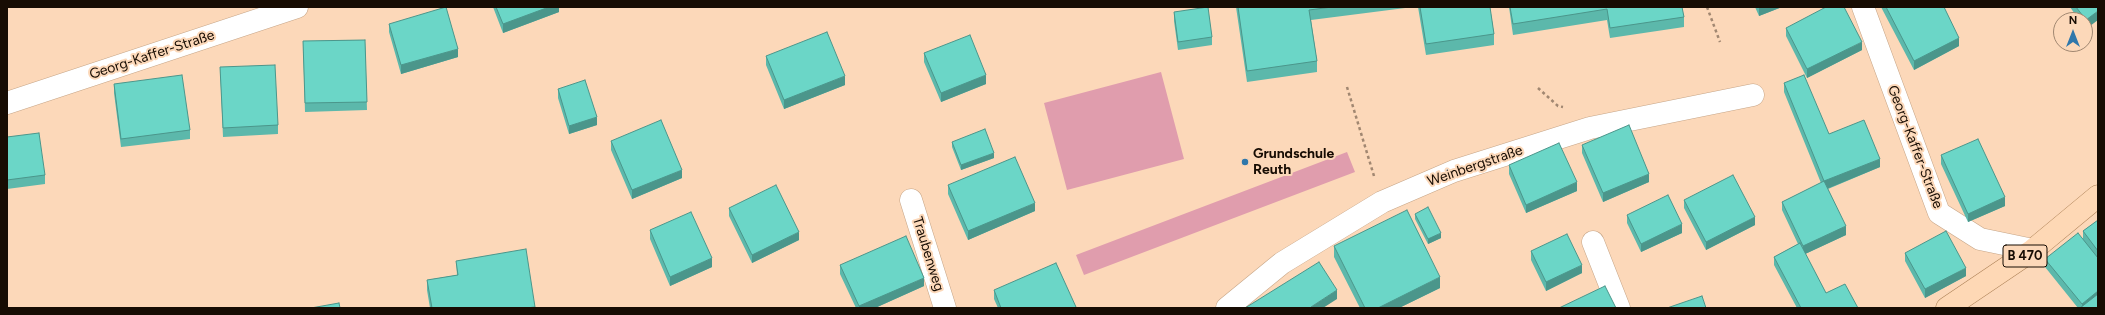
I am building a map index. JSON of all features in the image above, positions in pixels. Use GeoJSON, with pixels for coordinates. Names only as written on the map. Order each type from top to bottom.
{"type":"FeatureCollection","features":[{"type":"Feature","properties":{"kind":"main road","name":"B 470"},"geometry":{"type":"LineString","coordinates":[[1947,308],[2033,250],[2098,196]]}},
{"type":"Feature","properties":{"kind":"street","name":"Georg-Kaffer-Straße"},"geometry":{"type":"LineString","coordinates":[[7,103],[297,7]]}},
{"type":"Feature","properties":{"kind":"street","name":"Georg-Kaffer-Straße"},"geometry":{"type":"LineString","coordinates":[[1863,7],[1939,214],[1980,239],[2033,250]]}},
{"type":"Feature","properties":{"kind":"street","name":"Weinbergstraße"},"geometry":{"type":"LineString","coordinates":[[1227,308],[1282,263],[1382,202],[1454,171],[1590,128],[1753,95]]}},
{"type":"Feature","properties":{"kind":"street","name":"Traubenweg"},"geometry":{"type":"LineString","coordinates":[[911,200],[945,308]]}},
{"type":"Feature","properties":{"kind":"street"},"geometry":{"type":"LineString","coordinates":[[1593,242],[1619,308]]}},
{"type":"Feature","properties":{"kind":"path"},"geometry":{"type":"LineString","coordinates":[[1707,7],[1720,42]]}},
{"type":"Feature","properties":{"kind":"path"},"geometry":{"type":"LineString","coordinates":[[1347,86],[1382,202]]}},
{"type":"Feature","properties":{"kind":"shaded area"},"geometry":{"type":"Polygon","coordinates":[[[1161,72],[1184,159],[1067,190],[1044,103],[1161,72]]]}},
{"type":"Feature","properties":{"kind":"shaded area"},"geometry":{"type":"Polygon","coordinates":[[[1347,152],[1355,172],[1084,275],[1076,255],[1347,152]]]}},
{"type":"Feature","properties":{"kind":"building"},"geometry":{"type":"Polygon","coordinates":[[[446,7],[458,49],[401,65],[389,24],[446,7]]]}},
{"type":"Feature","properties":{"kind":"building"},"geometry":{"type":"Polygon","coordinates":[[[496,7],[549,7],[503,24],[496,7]]]}},
{"type":"Feature","properties":{"kind":"building"},"geometry":{"type":"Polygon","coordinates":[[[1208,7],[1212,37],[1178,42],[1174,12],[1208,7]]]}},
{"type":"Feature","properties":{"kind":"building"},"geometry":{"type":"Polygon","coordinates":[[[1238,7],[1332,7],[1309,10],[1317,61],[1247,71],[1238,7]]]}},
{"type":"Feature","properties":{"kind":"building"},"geometry":{"type":"Polygon","coordinates":[[[1420,7],[1490,7],[1494,34],[1426,44],[1420,7]]]}},
{"type":"Feature","properties":{"kind":"building"},"geometry":{"type":"Polygon","coordinates":[[[1510,7],[1682,7],[1684,17],[1610,28],[1607,9],[1513,24],[1510,7]]]}},
{"type":"Feature","properties":{"kind":"building"},"geometry":{"type":"Polygon","coordinates":[[[1826,7],[1844,7],[1862,42],[1807,69],[1786,28],[1826,7]]]}},
{"type":"Feature","properties":{"kind":"building"},"geometry":{"type":"Polygon","coordinates":[[[1886,7],[1944,7],[1959,38],[1914,61],[1886,7]]]}},
{"type":"Feature","properties":{"kind":"building"},"geometry":{"type":"Polygon","coordinates":[[[2076,7],[2098,7],[2098,11],[2093,15],[2093,12],[2080,12],[2076,7]]]}},
{"type":"Feature","properties":{"kind":"building"},"geometry":{"type":"Polygon","coordinates":[[[827,32],[845,76],[784,100],[766,56],[827,32]]]}},
{"type":"Feature","properties":{"kind":"building"},"geometry":{"type":"Polygon","coordinates":[[[970,35],[986,75],[941,93],[924,53],[970,35]]]}},
{"type":"Feature","properties":{"kind":"building"},"geometry":{"type":"Polygon","coordinates":[[[365,40],[367,102],[305,103],[303,41],[365,40]]]}},
{"type":"Feature","properties":{"kind":"building"},"geometry":{"type":"Polygon","coordinates":[[[275,65],[278,125],[223,128],[220,67],[275,65]]]}},
{"type":"Feature","properties":{"kind":"building"},"geometry":{"type":"Polygon","coordinates":[[[182,75],[190,130],[121,139],[114,84],[182,75]]]}},
{"type":"Feature","properties":{"kind":"building"},"geometry":{"type":"Polygon","coordinates":[[[1804,75],[1829,134],[1864,120],[1880,159],[1824,181],[1784,83],[1804,75]]]}},
{"type":"Feature","properties":{"kind":"building"},"geometry":{"type":"Polygon","coordinates":[[[585,80],[597,117],[569,126],[558,89],[585,80]]]}},
{"type":"Feature","properties":{"kind":"building"},"geometry":{"type":"Polygon","coordinates":[[[661,120],[682,170],[632,190],[611,141],[661,120]]]}},
{"type":"Feature","properties":{"kind":"building"},"geometry":{"type":"Polygon","coordinates":[[[1629,125],[1649,174],[1603,193],[1582,145],[1629,125]]]}},
{"type":"Feature","properties":{"kind":"building"},"geometry":{"type":"Polygon","coordinates":[[[985,129],[994,153],[961,165],[952,142],[985,129]]]}},
{"type":"Feature","properties":{"kind":"building"},"geometry":{"type":"Polygon","coordinates":[[[39,133],[45,175],[7,180],[7,137],[39,133]]]}},
{"type":"Feature","properties":{"kind":"building"},"geometry":{"type":"Polygon","coordinates":[[[1978,139],[2005,197],[1968,214],[1941,155],[1978,139]]]}},
{"type":"Feature","properties":{"kind":"building"},"geometry":{"type":"Polygon","coordinates":[[[1559,143],[1577,182],[1526,205],[1509,165],[1559,143]]]}},
{"type":"Feature","properties":{"kind":"building"},"geometry":{"type":"Polygon","coordinates":[[[1015,157],[1035,203],[968,231],[948,185],[1015,157]]]}},
{"type":"Feature","properties":{"kind":"building"},"geometry":{"type":"Polygon","coordinates":[[[1733,175],[1755,217],[1706,242],[1684,200],[1733,175]]]}},
{"type":"Feature","properties":{"kind":"building"},"geometry":{"type":"Polygon","coordinates":[[[1824,181],[1846,226],[1803,246],[1782,202],[1824,181]]]}},
{"type":"Feature","properties":{"kind":"building"},"geometry":{"type":"Polygon","coordinates":[[[776,185],[799,232],[752,255],[729,208],[776,185]]]}},
{"type":"Feature","properties":{"kind":"building"},"geometry":{"type":"Polygon","coordinates":[[[1668,195],[1682,224],[1641,244],[1627,215],[1668,195]]]}},
{"type":"Feature","properties":{"kind":"building"},"geometry":{"type":"Polygon","coordinates":[[[1428,207],[1441,233],[1428,239],[1415,214],[1428,207]]]}},
{"type":"Feature","properties":{"kind":"building"},"geometry":{"type":"Polygon","coordinates":[[[1407,210],[1440,277],[1378,308],[1365,308],[1334,246],[1407,210]]]}},
{"type":"Feature","properties":{"kind":"building"},"geometry":{"type":"Polygon","coordinates":[[[691,212],[712,258],[670,277],[650,230],[691,212]]]}},
{"type":"Feature","properties":{"kind":"building"},"geometry":{"type":"Polygon","coordinates":[[[2098,220],[2098,251],[2083,231],[2098,220]]]}},
{"type":"Feature","properties":{"kind":"building"},"geometry":{"type":"Polygon","coordinates":[[[1946,231],[1966,268],[1925,289],[1905,253],[1946,231]]]}},
{"type":"Feature","properties":{"kind":"building"},"geometry":{"type":"Polygon","coordinates":[[[2078,233],[2098,258],[2098,291],[2082,304],[2045,259],[2078,233]]]}},
{"type":"Feature","properties":{"kind":"building"},"geometry":{"type":"Polygon","coordinates":[[[1567,234],[1582,265],[1546,282],[1531,251],[1567,234]]]}},
{"type":"Feature","properties":{"kind":"building"},"geometry":{"type":"Polygon","coordinates":[[[906,236],[924,278],[859,306],[840,265],[906,236]]]}},
{"type":"Feature","properties":{"kind":"building"},"geometry":{"type":"Polygon","coordinates":[[[1800,243],[1826,293],[1845,284],[1858,308],[1801,308],[1774,257],[1800,243]]]}},
{"type":"Feature","properties":{"kind":"building"},"geometry":{"type":"Polygon","coordinates":[[[526,249],[535,307],[432,308],[427,280],[458,275],[456,261],[526,249]]]}},
{"type":"Feature","properties":{"kind":"building"},"geometry":{"type":"Polygon","coordinates":[[[1319,262],[1337,290],[1311,308],[1245,308],[1319,262]]]}},
{"type":"Feature","properties":{"kind":"building"},"geometry":{"type":"Polygon","coordinates":[[[1056,263],[1076,307],[1001,308],[994,290],[1056,263]]]}},
{"type":"Feature","properties":{"kind":"building"},"geometry":{"type":"Polygon","coordinates":[[[1605,286],[1616,308],[1559,308],[1605,286]]]}},
{"type":"Feature","properties":{"kind":"building"},"geometry":{"type":"Polygon","coordinates":[[[2098,294],[2098,308],[2080,308],[2098,294]]]}},
{"type":"Feature","properties":{"kind":"building"},"geometry":{"type":"Polygon","coordinates":[[[1702,296],[1706,308],[1667,308],[1702,296]]]}},
{"type":"Feature","properties":{"kind":"building"},"geometry":{"type":"Polygon","coordinates":[[[339,303],[340,308],[311,308],[339,303]]]}},
{"type":"Feature","properties":{"kind":"place","name":"Grundschule Reuth"},"geometry":{"type":"Point","coordinates":[1245,162]}}]}
